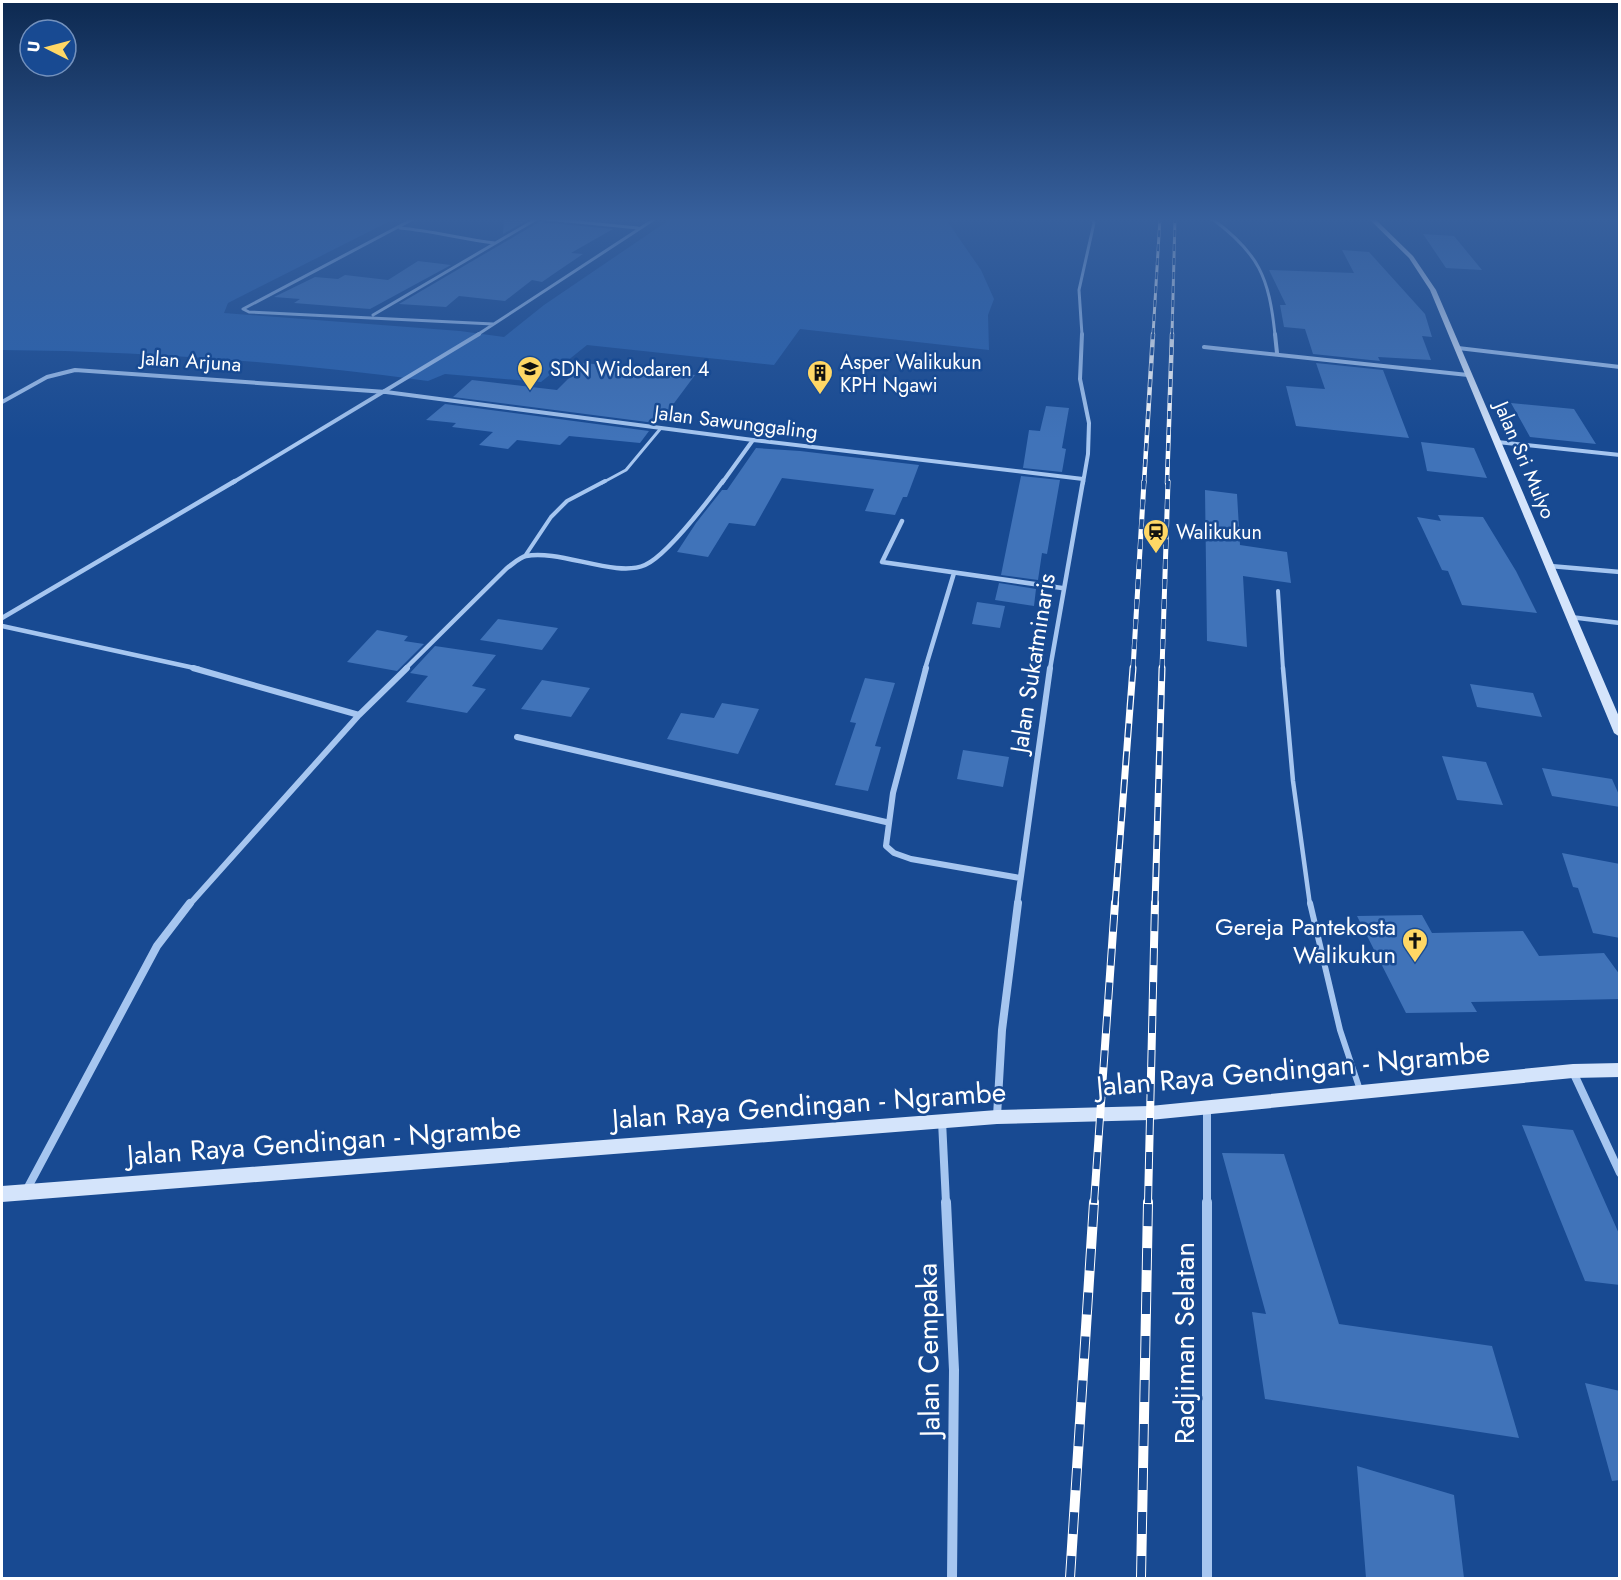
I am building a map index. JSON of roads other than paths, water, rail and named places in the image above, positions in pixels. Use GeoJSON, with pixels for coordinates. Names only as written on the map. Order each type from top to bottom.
{"type":"FeatureCollection","features":[{"type":"Feature","properties":{"kind":"main road","name":"Jalan Sri Mulyo"},"geometry":{"type":"LineString","coordinates":[[1434,292],[1620,733]]}},
{"type":"Feature","properties":{"kind":"main road","name":"Jalan Raya Gendingan - Ngrambe"},"geometry":{"type":"LineString","coordinates":[[2,1194],[997,1117],[1150,1113],[1573,1071],[1620,1070]]}},
{"type":"Feature","properties":{"kind":"street"},"geometry":{"type":"LineString","coordinates":[[276,292],[243,309],[249,312],[372,316],[494,324]]}},
{"type":"Feature","properties":{"kind":"street"},"geometry":{"type":"LineString","coordinates":[[372,316],[413,292]]}},
{"type":"Feature","properties":{"kind":"street"},"geometry":{"type":"LineString","coordinates":[[2,618],[386,392],[543,292]]}},
{"type":"Feature","properties":{"kind":"street","name":"Jalan Sukatminaris"},"geometry":{"type":"LineString","coordinates":[[997,1117],[1002,1030],[1020,878],[1062,588],[1088,454],[1089,423],[1080,379],[1082,336],[1079,292]]}},
{"type":"Feature","properties":{"kind":"street"},"geometry":{"type":"LineString","coordinates":[[1269,292],[1277,353]]}},
{"type":"Feature","properties":{"kind":"street"},"geometry":{"type":"LineString","coordinates":[[1204,347],[1468,375]]}},
{"type":"Feature","properties":{"kind":"street"},"geometry":{"type":"LineString","coordinates":[[1458,348],[1620,367]]}},
{"type":"Feature","properties":{"kind":"street","name":"Jalan Arjuna"},"geometry":{"type":"LineString","coordinates":[[2,402],[47,377],[75,370],[288,383],[386,392]]}},
{"type":"Feature","properties":{"kind":"street","name":"Jalan Sawunggaling"},"geometry":{"type":"LineString","coordinates":[[386,392],[753,440],[1083,479]]}},
{"type":"Feature","properties":{"kind":"street"},"geometry":{"type":"LineString","coordinates":[[26,1191],[157,946],[200,891],[359,715],[507,568],[525,556],[545,556],[626,568],[644,566],[659,556],[715,492],[753,440]]}},
{"type":"Feature","properties":{"kind":"street"},"geometry":{"type":"LineString","coordinates":[[1497,442],[1620,455]]}},
{"type":"Feature","properties":{"kind":"street"},"geometry":{"type":"LineString","coordinates":[[902,521],[882,562],[1062,588]]}},
{"type":"Feature","properties":{"kind":"street"},"geometry":{"type":"LineString","coordinates":[[1550,566],[1620,572]]}},
{"type":"Feature","properties":{"kind":"street"},"geometry":{"type":"LineString","coordinates":[[954,573],[923,671],[886,822],[886,846],[894,853],[911,859],[1020,878]]}},
{"type":"Feature","properties":{"kind":"street"},"geometry":{"type":"LineString","coordinates":[[1570,617],[1620,623]]}},
{"type":"Feature","properties":{"kind":"street"},"geometry":{"type":"LineString","coordinates":[[2,626],[70,638],[271,687],[359,715]]}},
{"type":"Feature","properties":{"kind":"street"},"geometry":{"type":"LineString","coordinates":[[517,737],[886,822]]}},
{"type":"Feature","properties":{"kind":"street"},"geometry":{"type":"LineString","coordinates":[[1573,1071],[1620,1173]]}},
{"type":"Feature","properties":{"kind":"street","name":"Radjiman Selatan"},"geometry":{"type":"LineString","coordinates":[[1207,1108],[1207,1578]]}},
{"type":"Feature","properties":{"kind":"street","name":"Jalan Cempaka"},"geometry":{"type":"LineString","coordinates":[[942,1121],[954,1370],[952,1578]]}},
{"type":"Feature","properties":{"kind":"lane"},"geometry":{"type":"LineString","coordinates":[[525,556],[551,517],[567,501],[626,470],[661,428]]}},
{"type":"Feature","properties":{"kind":"lane"},"geometry":{"type":"LineString","coordinates":[[1278,591],[1298,842],[1338,1032],[1361,1092]]}},
{"type":"Feature","properties":{"kind":"railway"},"geometry":{"type":"LineString","coordinates":[[1153,335],[1156,292]]}},
{"type":"Feature","properties":{"kind":"railway"},"geometry":{"type":"LineString","coordinates":[[1172,335],[1173,292]]}},
{"type":"Feature","properties":{"kind":"railway"},"geometry":{"type":"LineString","coordinates":[[1144,483],[1153,334]]}},
{"type":"Feature","properties":{"kind":"railway"},"geometry":{"type":"LineString","coordinates":[[1167,483],[1172,334]]}},
{"type":"Feature","properties":{"kind":"railway"},"geometry":{"type":"LineString","coordinates":[[1133,669],[1144,481]]}},
{"type":"Feature","properties":{"kind":"railway"},"geometry":{"type":"LineString","coordinates":[[1162,669],[1168,481]]}},
{"type":"Feature","properties":{"kind":"railway"},"geometry":{"type":"LineString","coordinates":[[1115,905],[1133,668]]}},
{"type":"Feature","properties":{"kind":"railway"},"geometry":{"type":"LineString","coordinates":[[1155,905],[1162,668]]}},
{"type":"Feature","properties":{"kind":"railway"},"geometry":{"type":"LineString","coordinates":[[1094,1203],[1115,903]]}},
{"type":"Feature","properties":{"kind":"railway"},"geometry":{"type":"LineString","coordinates":[[1148,1203],[1155,903]]}},
{"type":"Feature","properties":{"kind":"railway"},"geometry":{"type":"LineString","coordinates":[[1070,1578],[1094,1202]]}},
{"type":"Feature","properties":{"kind":"railway"},"geometry":{"type":"LineString","coordinates":[[1141,1578],[1148,1202]]}},
{"type":"Feature","properties":{"kind":"place","name":"SDN Widodaren 4"},"geometry":{"type":"Point","coordinates":[530,392]}},
{"type":"Feature","properties":{"kind":"place","name":"Asper Walikukun KPH Ngawi"},"geometry":{"type":"Point","coordinates":[820,396]}},
{"type":"Feature","properties":{"kind":"place","name":"Walikukun"},"geometry":{"type":"Point","coordinates":[1156,555]}},
{"type":"Feature","properties":{"kind":"place","name":"Gereja Pantekosta Walikukun"},"geometry":{"type":"Point","coordinates":[1415,964]}}]}
